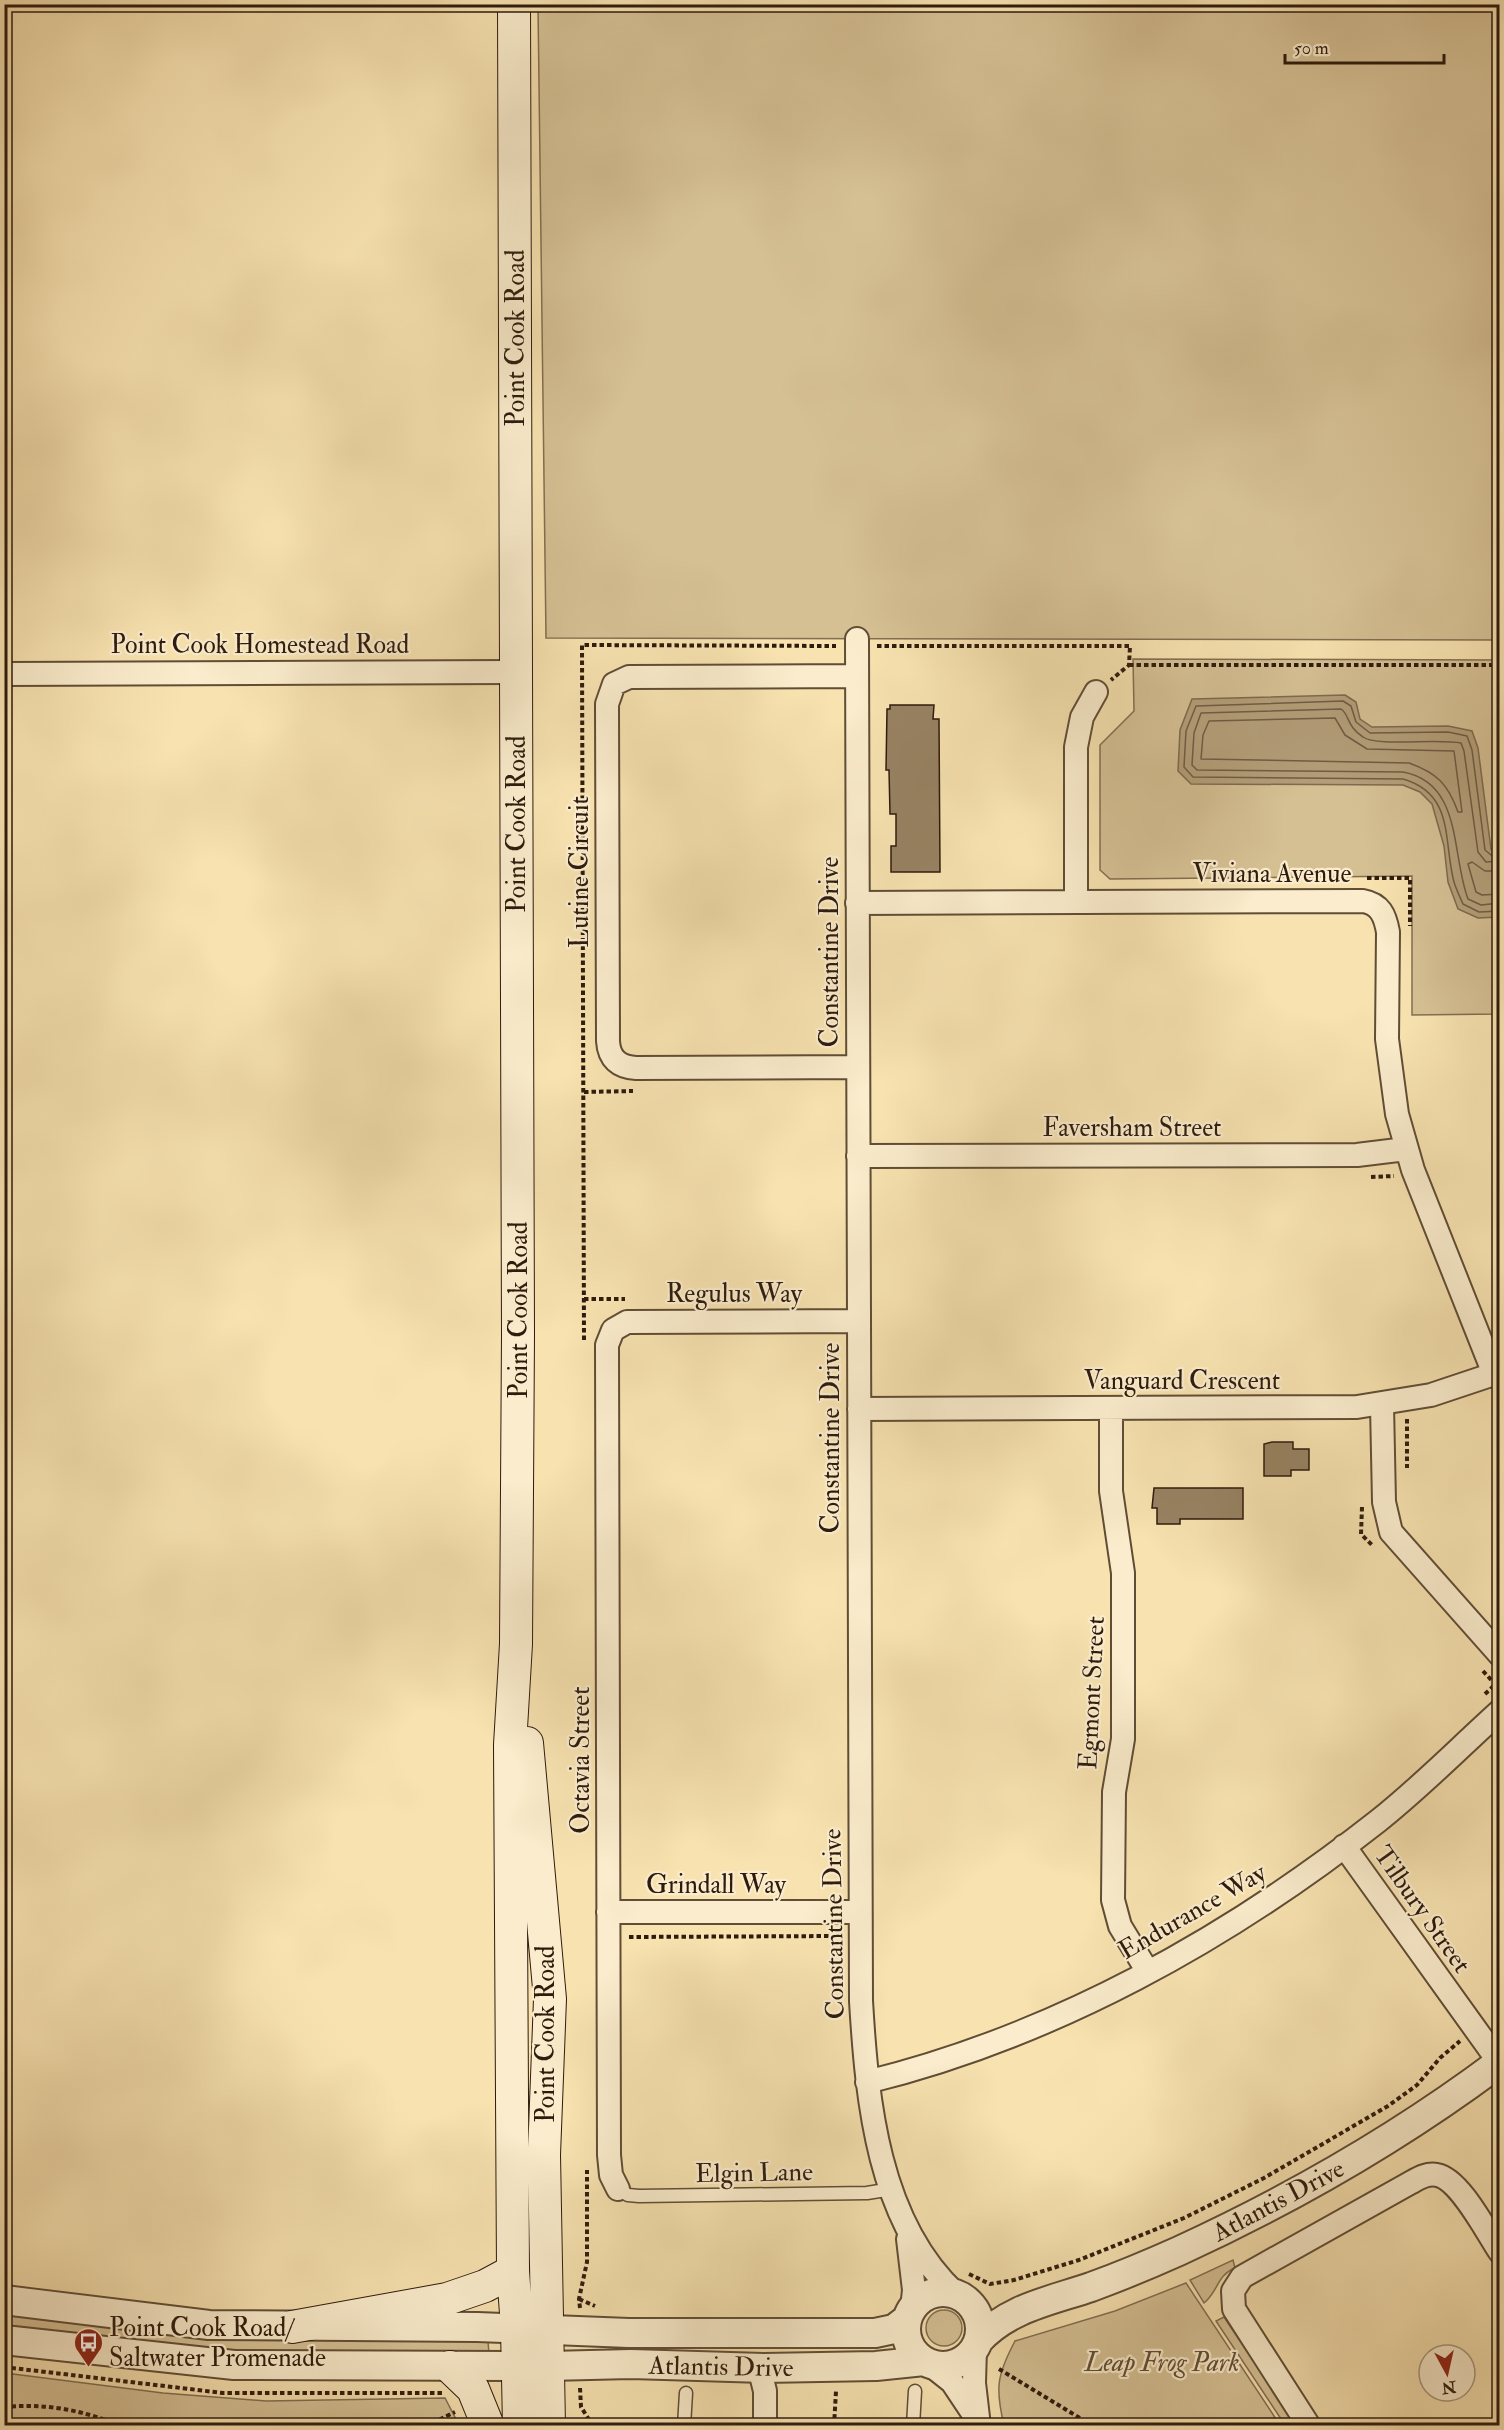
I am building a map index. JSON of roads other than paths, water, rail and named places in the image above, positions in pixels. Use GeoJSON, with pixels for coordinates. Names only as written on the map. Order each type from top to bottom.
{"type":"FeatureCollection","features":[{"type":"Feature","properties":{"kind":"main road","name":"Point Cook Road"},"geometry":{"type":"LineString","coordinates":[[514,4],[518,1324],[516,1644],[510,1745],[513,2271],[532,2330],[549,2366],[549,2426]]}},
{"type":"Feature","properties":{"kind":"main road","name":"Point Cook Road"},"geometry":{"type":"LineString","coordinates":[[516,1644],[534,1804],[550,1999],[544,2155],[532,2330],[518,2366],[519,2426]]}},
{"type":"Feature","properties":{"kind":"main road"},"geometry":{"type":"LineString","coordinates":[[292,2327],[447,2299],[485,2286],[513,2271]]}},
{"type":"Feature","properties":{"kind":"main road"},"geometry":{"type":"LineString","coordinates":[[450,2367],[473,2389],[488,2426]]}},
{"type":"Feature","properties":{"kind":"street","name":"Constantine Drive"},"geometry":{"type":"LineString","coordinates":[[857,639],[861,2001],[867,2082],[892,2189],[907,2231],[914,2290],[909,2314]]}},
{"type":"Feature","properties":{"kind":"street","name":"Point Cook Homestead Road"},"geometry":{"type":"LineString","coordinates":[[4,674],[516,672]]}},
{"type":"Feature","properties":{"kind":"street","name":"Lutine Circuit"},"geometry":{"type":"LineString","coordinates":[[857,676],[629,677],[619,680],[610,689],[607,699],[608,1041],[613,1059],[622,1066],[636,1068],[857,1067]]}},
{"type":"Feature","properties":{"kind":"street"},"geometry":{"type":"LineString","coordinates":[[1076,902],[1076,747],[1082,717],[1096,692]]}},
{"type":"Feature","properties":{"kind":"street","name":"Viviana Avenue"},"geometry":{"type":"LineString","coordinates":[[857,903],[1362,901],[1376,906],[1386,920],[1388,932],[1389,1066],[1406,1149],[1497,1373]]}},
{"type":"Feature","properties":{"kind":"street","name":"Faversham Street"},"geometry":{"type":"LineString","coordinates":[[858,1156],[1357,1155],[1406,1149]]}},
{"type":"Feature","properties":{"kind":"street","name":"Regulus Way"},"geometry":{"type":"LineString","coordinates":[[613,1330],[627,1322],[858,1321]]}},
{"type":"Feature","properties":{"kind":"street","name":"Octavia Street"},"geometry":{"type":"LineString","coordinates":[[613,1330],[607,1353],[609,2156],[611,2175],[618,2189]]}},
{"type":"Feature","properties":{"kind":"street","name":"Vanguard Crescent"},"geometry":{"type":"LineString","coordinates":[[859,1409],[1327,1408],[1382,1405],[1460,1387],[1497,1373]]}},
{"type":"Feature","properties":{"kind":"street"},"geometry":{"type":"LineString","coordinates":[[1382,1405],[1384,1502],[1391,1532],[1500,1655]]}},
{"type":"Feature","properties":{"kind":"street","name":"Egmont Street"},"geometry":{"type":"LineString","coordinates":[[1111,1408],[1111,1491],[1123,1573],[1123,1739],[1112,1819],[1113,1900],[1120,1926],[1148,1972]]}},
{"type":"Feature","properties":{"kind":"street","name":"Endurance Way"},"geometry":{"type":"LineString","coordinates":[[867,2082],[906,2072],[1027,2029],[1148,1972],[1256,1910],[1344,1846],[1407,1796],[1500,1711]]}},
{"type":"Feature","properties":{"kind":"street","name":"Tilbury Street"},"geometry":{"type":"LineString","coordinates":[[1344,1846],[1499,2062]]}},
{"type":"Feature","properties":{"kind":"street","name":"Grindall Way"},"geometry":{"type":"LineString","coordinates":[[608,1912],[860,1912]]}},
{"type":"Feature","properties":{"kind":"street","name":"Atlantis Drive"},"geometry":{"type":"LineString","coordinates":[[977,2345],[998,2322],[1038,2302],[1090,2287],[1152,2263],[1283,2200],[1383,2142],[1499,2062]]}},
{"type":"Feature","properties":{"kind":"street"},"geometry":{"type":"LineString","coordinates":[[1309,2426],[1234,2309],[1233,2291],[1242,2277],[1410,2183],[1430,2175],[1444,2178],[1456,2188],[1500,2252]]}},
{"type":"Feature","properties":{"kind":"street","name":"Constantine Drive"},"geometry":{"type":"LineString","coordinates":[[907,2231],[935,2271],[961,2297]]}},
{"type":"Feature","properties":{"kind":"street"},"geometry":{"type":"LineString","coordinates":[[946,2292],[961,2297],[979,2318],[974,2383],[979,2423],[952,2382],[926,2362],[908,2343],[909,2314],[927,2296],[946,2292]]}},
{"type":"Feature","properties":{"kind":"street","name":"Atlantis Drive"},"geometry":{"type":"LineString","coordinates":[[961,2297],[1038,2302]]}},
{"type":"Feature","properties":{"kind":"street","name":"Atlantis Drive"},"geometry":{"type":"LineString","coordinates":[[4,2300],[209,2325],[292,2327],[875,2333],[894,2329],[909,2314]]}},
{"type":"Feature","properties":{"kind":"street","name":"Atlantis Drive"},"geometry":{"type":"LineString","coordinates":[[4,2340],[234,2365],[450,2367],[631,2364],[759,2367],[876,2366],[926,2362]]}},
{"type":"Feature","properties":{"kind":"street"},"geometry":{"type":"LineString","coordinates":[[926,2362],[950,2366],[969,2356],[977,2345]]}},
{"type":"Feature","properties":{"kind":"street"},"geometry":{"type":"LineString","coordinates":[[759,2367],[765,2391],[765,2426]]}},
{"type":"Feature","properties":{"kind":"lane","name":"Elgin Lane"},"geometry":{"type":"LineString","coordinates":[[618,2189],[628,2195],[639,2196],[867,2193],[892,2189]]}},
{"type":"Feature","properties":{"kind":"lane"},"geometry":{"type":"LineString","coordinates":[[913,2426],[915,2391]]}},
{"type":"Feature","properties":{"kind":"lane"},"geometry":{"type":"LineString","coordinates":[[684,2426],[686,2393]]}},
{"type":"Feature","properties":{"kind":"water"},"geometry":{"type":"Polygon","coordinates":[[[1345,695],[1356,702],[1360,719],[1372,727],[1448,726],[1472,731],[1478,748],[1491,849],[1499,846],[1499,917],[1478,918],[1458,909],[1448,882],[1444,846],[1432,804],[1420,792],[1403,785],[1191,784],[1178,771],[1180,730],[1192,699],[1345,695]]]}},
{"type":"Feature","properties":{"kind":"place","name":"Point Cook Road/ Saltwater Promenade"},"geometry":{"type":"Point","coordinates":[88,2368]}},
{"type":"Feature","properties":{"kind":"park label","name":"Leap Frog Park"},"geometry":{"type":"Point","coordinates":[1162,2362]}}]}
